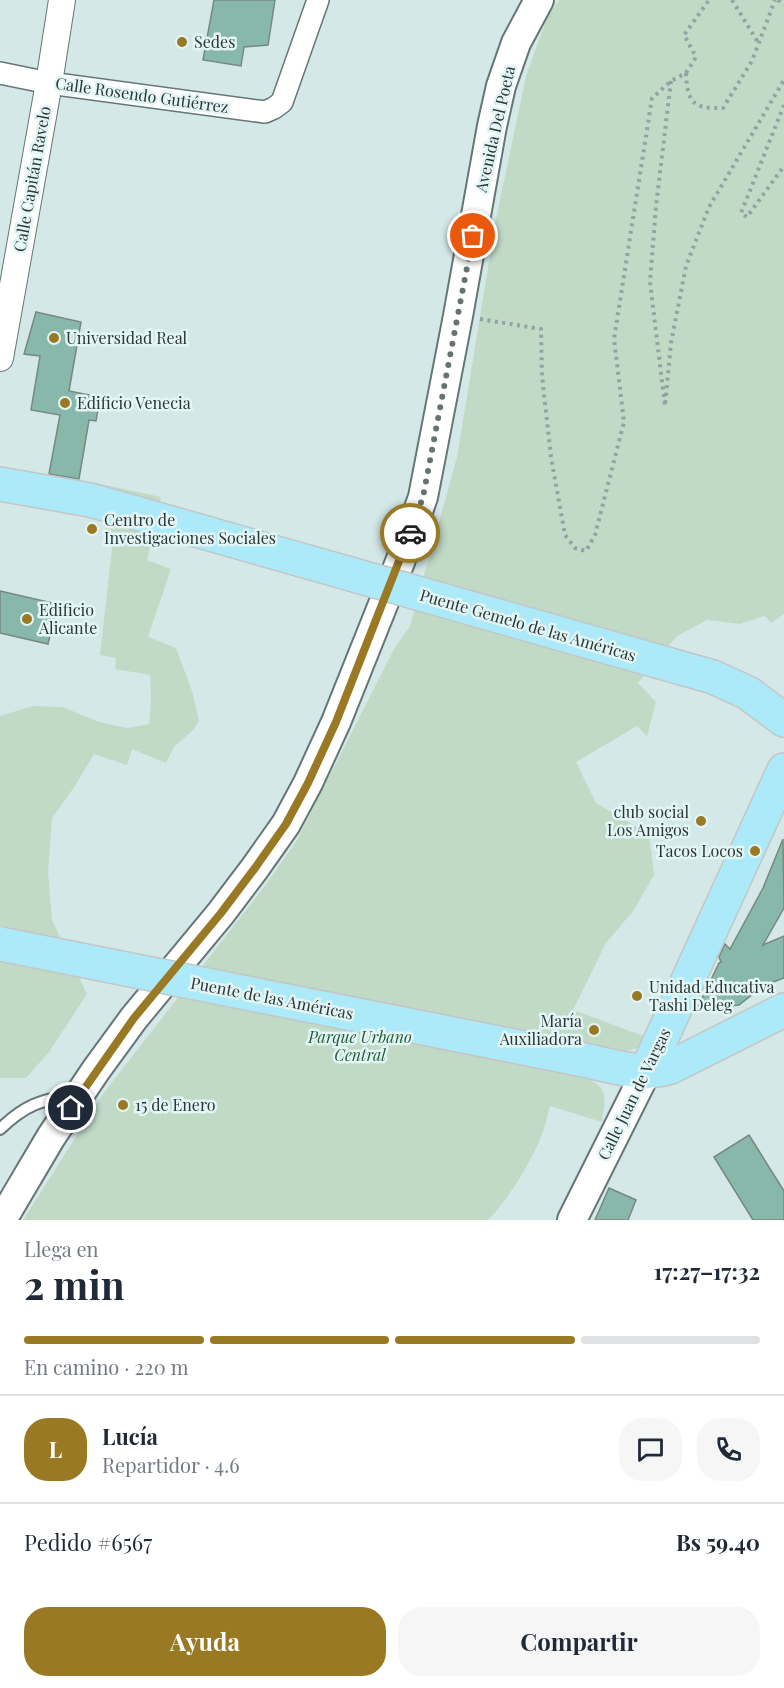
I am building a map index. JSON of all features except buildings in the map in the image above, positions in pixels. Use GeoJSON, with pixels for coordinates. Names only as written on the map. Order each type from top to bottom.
{"type":"FeatureCollection","features":[{"type":"Feature","properties":{"kind":"main road","name":"Avenida Del Poeta"},"geometry":{"type":"LineString","coordinates":[[2,1220],[51,1137],[134,1018],[255,868],[286,824],[336,722],[400,562],[423,497],[501,86],[516,43],[539,0]]}},
{"type":"Feature","properties":{"kind":"main road","name":"Puente Gemelo de las Américas"},"geometry":{"type":"LineString","coordinates":[[0,484],[90,500],[712,677],[747,693],[784,720]]}},
{"type":"Feature","properties":{"kind":"main road","name":"Calle Juan de Vargas"},"geometry":{"type":"LineString","coordinates":[[572,1220],[646,1072],[784,770]]}},
{"type":"Feature","properties":{"kind":"main road","name":"Puente de las Américas"},"geometry":{"type":"LineString","coordinates":[[0,944],[646,1072]]}},
{"type":"Feature","properties":{"kind":"main road"},"geometry":{"type":"LineString","coordinates":[[646,1072],[671,1067],[784,1010]]}},
{"type":"Feature","properties":{"kind":"street","name":"Calle Capitán Ravelo"},"geometry":{"type":"LineString","coordinates":[[0,358],[62,0]]}},
{"type":"Feature","properties":{"kind":"street","name":"Calle Rosendo Gutiérrez"},"geometry":{"type":"LineString","coordinates":[[0,73],[49,83],[265,112],[282,102],[318,0]]}},
{"type":"Feature","properties":{"kind":"lane"},"geometry":{"type":"LineString","coordinates":[[0,1130],[14,1116],[28,1107],[49,1099],[81,1094]]}},
{"type":"Feature","properties":{"kind":"path"},"geometry":{"type":"LineString","coordinates":[[458,316],[541,329],[542,376],[551,457],[566,535],[575,548],[586,551],[595,535],[624,422],[614,339],[652,98],[671,81],[686,73],[696,57],[684,35],[709,0]]}},
{"type":"Feature","properties":{"kind":"path"},"geometry":{"type":"LineString","coordinates":[[732,0],[759,44]]}},
{"type":"Feature","properties":{"kind":"path"},"geometry":{"type":"LineString","coordinates":[[686,73],[686,87],[690,98],[696,104],[706,108],[723,108],[753,61],[777,0],[784,5]]}},
{"type":"Feature","properties":{"kind":"path"},"geometry":{"type":"LineString","coordinates":[[671,81],[656,206],[650,282],[665,406],[671,343],[686,266],[709,207],[784,80]]}},
{"type":"Feature","properties":{"kind":"path"},"geometry":{"type":"LineString","coordinates":[[784,105],[741,213],[747,217],[784,166]]}},
{"type":"Feature","properties":{"kind":"green space","name":"Parque Urbano Central"},"geometry":{"type":"Polygon","coordinates":[[[559,0],[784,0],[784,614],[771,623],[765,616],[740,624],[707,620],[677,636],[638,683],[656,702],[647,736],[637,726],[576,762],[596,803],[649,834],[654,875],[634,910],[606,943],[573,1010],[654,1040],[638,1048],[619,1053],[575,1075],[593,1082],[602,1090],[604,1103],[602,1122],[550,1106],[531,1159],[511,1192],[488,1220],[23,1220],[103,1094],[267,883],[297,840],[394,649],[410,626],[457,457],[496,219],[526,76],[547,18],[559,0]]]}},
{"type":"Feature","properties":{"kind":"green space"},"geometry":{"type":"Polygon","coordinates":[[[91,482],[161,497],[147,560],[171,569],[148,637],[176,648],[192,691],[199,721],[193,730],[174,747],[166,763],[132,749],[127,765],[94,754],[52,818],[48,872],[52,920],[87,994],[49,1052],[26,1078],[0,1078],[0,716],[33,706],[63,707],[99,722],[127,728],[149,724],[150,675],[115,669],[116,658],[100,655],[112,549],[91,482]]]}},
{"type":"Feature","properties":{"kind":"way so far"},"geometry":{"type":"LineString","coordinates":[[410,533],[423,497],[473,236]]}},
{"type":"Feature","properties":{"kind":"place","name":"Sedes"},"geometry":{"type":"Point","coordinates":[182,42]}},
{"type":"Feature","properties":{"kind":"place","name":"Universidad Real"},"geometry":{"type":"Point","coordinates":[54,338]}},
{"type":"Feature","properties":{"kind":"place","name":"Edificio Venecia"},"geometry":{"type":"Point","coordinates":[65,403]}},
{"type":"Feature","properties":{"kind":"place","name":"Centro de Investigaciones Sociales"},"geometry":{"type":"Point","coordinates":[92,529]}},
{"type":"Feature","properties":{"kind":"place","name":"Edificio Alicante"},"geometry":{"type":"Point","coordinates":[27,619]}},
{"type":"Feature","properties":{"kind":"place","name":"club social Los Amigos"},"geometry":{"type":"Point","coordinates":[701,821]}},
{"type":"Feature","properties":{"kind":"place","name":"Tacos Locos"},"geometry":{"type":"Point","coordinates":[755,851]}},
{"type":"Feature","properties":{"kind":"place","name":"Unidad Educativa Tashi Deleg"},"geometry":{"type":"Point","coordinates":[637,996]}},
{"type":"Feature","properties":{"kind":"place","name":"María Auxiliadora"},"geometry":{"type":"Point","coordinates":[594,1030]}},
{"type":"Feature","properties":{"kind":"place","name":"15 de Enero"},"geometry":{"type":"Point","coordinates":[123,1105]}},
{"type":"Feature","properties":{"kind":"route"},"geometry":{"type":"LineString","coordinates":[[71,1108],[134,1018],[221,913],[286,824],[336,722],[410,533]]}}]}
